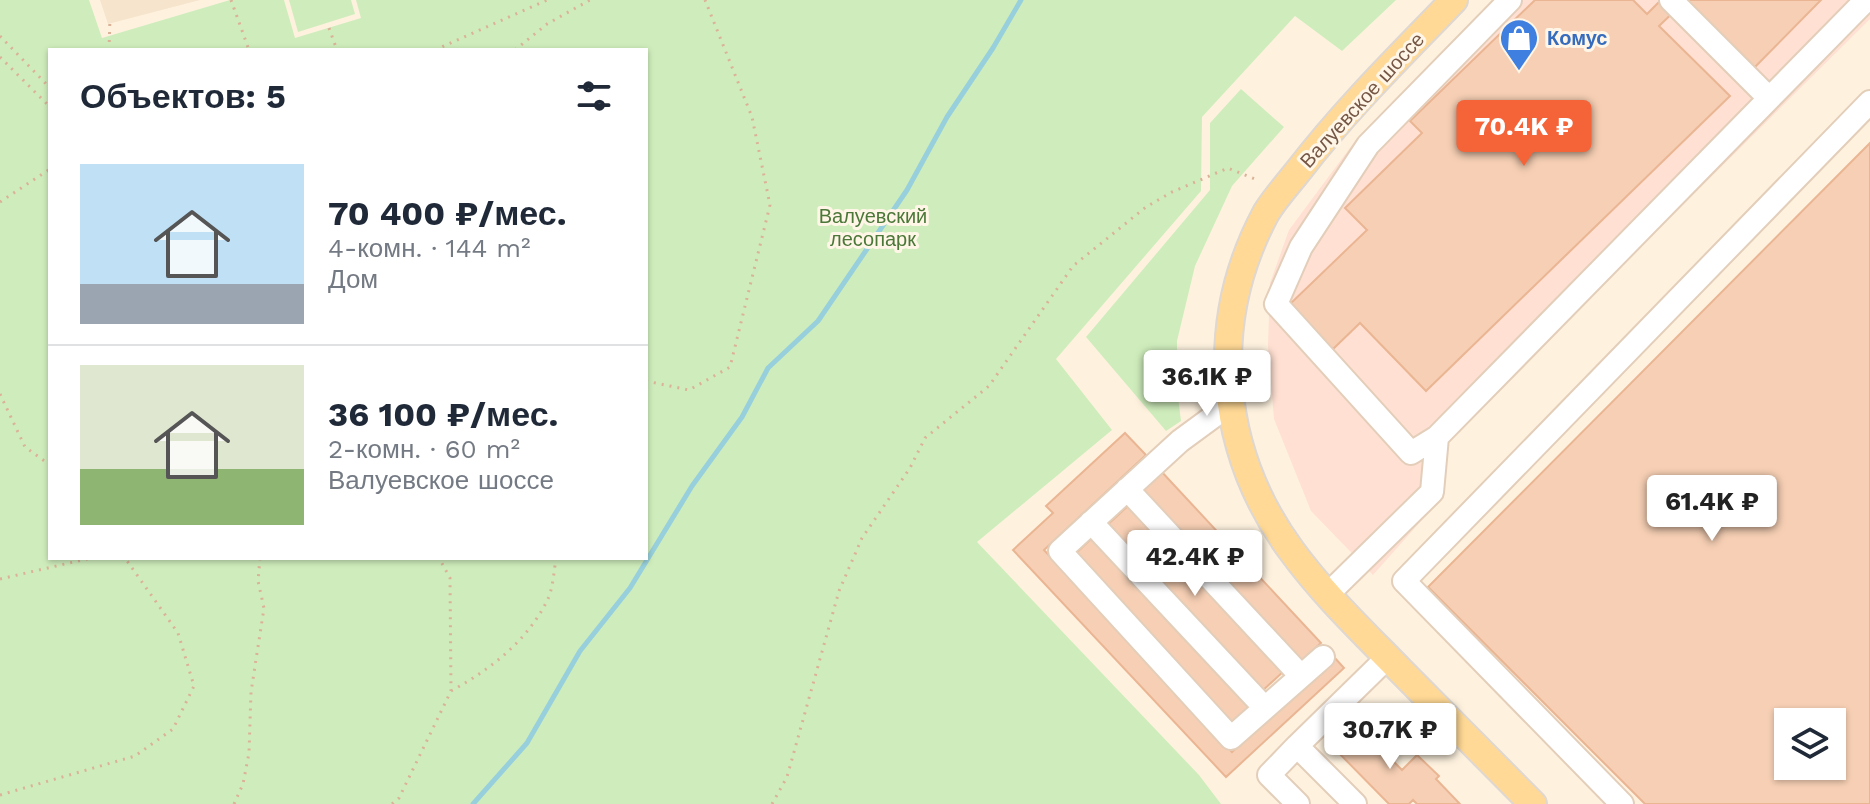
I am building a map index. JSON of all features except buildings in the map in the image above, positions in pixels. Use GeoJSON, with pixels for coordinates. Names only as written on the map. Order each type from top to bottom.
{"type":"FeatureCollection","features":[{"type":"Feature","properties":{"kind":"main road","name":"Валуевское шоссе"},"geometry":{"type":"LineString","coordinates":[[1454,0],[1327,133],[1267,211],[1246,258],[1233,303],[1228,358],[1229,405],[1236,437],[1257,490],[1290,549],[1388,657],[1533,804]]}},
{"type":"Feature","properties":{"kind":"lane"},"geometry":{"type":"LineString","coordinates":[[1510,0],[1368,145],[1301,247],[1276,304],[1411,453],[1437,437],[1866,0]]}},
{"type":"Feature","properties":{"kind":"lane"},"geometry":{"type":"LineString","coordinates":[[1671,0],[1769,98]]}},
{"type":"Feature","properties":{"kind":"lane"},"geometry":{"type":"LineString","coordinates":[[1622,804],[1404,581],[1870,102]]}},
{"type":"Feature","properties":{"kind":"lane"},"geometry":{"type":"LineString","coordinates":[[1229,405],[1180,441],[1060,551],[1231,738],[1323,657]]}},
{"type":"Feature","properties":{"kind":"lane"},"geometry":{"type":"LineString","coordinates":[[1328,594],[1432,492],[1437,437]]}},
{"type":"Feature","properties":{"kind":"lane"},"geometry":{"type":"LineString","coordinates":[[1127,489],[1301,676]]}},
{"type":"Feature","properties":{"kind":"lane"},"geometry":{"type":"LineString","coordinates":[[1091,522],[1265,708]]}},
{"type":"Feature","properties":{"kind":"lane"},"geometry":{"type":"LineString","coordinates":[[1298,804],[1269,775],[1388,657]]}},
{"type":"Feature","properties":{"kind":"lane"},"geometry":{"type":"LineString","coordinates":[[1297,746],[1346,801]]}},
{"type":"Feature","properties":{"kind":"path"},"geometry":{"type":"LineString","coordinates":[[231,0],[248,48]]}},
{"type":"Feature","properties":{"kind":"path"},"geometry":{"type":"LineString","coordinates":[[439,48],[547,0]]}},
{"type":"Feature","properties":{"kind":"path"},"geometry":{"type":"LineString","coordinates":[[517,48],[547,24],[590,0]]}},
{"type":"Feature","properties":{"kind":"path"},"geometry":{"type":"LineString","coordinates":[[648,381],[689,390],[730,367],[770,205],[752,117],[705,0]]}},
{"type":"Feature","properties":{"kind":"path"},"geometry":{"type":"LineString","coordinates":[[109,48],[110,18]]}},
{"type":"Feature","properties":{"kind":"path"},"geometry":{"type":"LineString","coordinates":[[329,28],[336,48]]}},
{"type":"Feature","properties":{"kind":"path"},"geometry":{"type":"LineString","coordinates":[[0,36],[48,86]]}},
{"type":"Feature","properties":{"kind":"path"},"geometry":{"type":"LineString","coordinates":[[0,57],[48,105]]}},
{"type":"Feature","properties":{"kind":"path"},"geometry":{"type":"LineString","coordinates":[[772,804],[787,777],[839,591],[862,538],[910,468],[925,438],[989,386],[1073,266],[1113,232],[1172,192],[1228,168],[1255,179]]}},
{"type":"Feature","properties":{"kind":"path"},"geometry":{"type":"LineString","coordinates":[[0,202],[48,170]]}},
{"type":"Feature","properties":{"kind":"path"},"geometry":{"type":"LineString","coordinates":[[0,394],[25,447],[48,464]]}},
{"type":"Feature","properties":{"kind":"path"},"geometry":{"type":"LineString","coordinates":[[0,579],[81,560]]}},
{"type":"Feature","properties":{"kind":"path"},"geometry":{"type":"LineString","coordinates":[[0,795],[135,756],[173,729],[194,686],[178,633],[126,560]]}},
{"type":"Feature","properties":{"kind":"path"},"geometry":{"type":"LineString","coordinates":[[234,804],[243,784],[249,753],[251,692],[264,608],[258,581],[260,560]]}},
{"type":"Feature","properties":{"kind":"path"},"geometry":{"type":"LineString","coordinates":[[392,804],[399,798],[451,691],[450,578],[440,560]]}},
{"type":"Feature","properties":{"kind":"path"},"geometry":{"type":"LineString","coordinates":[[451,691],[475,678],[514,649],[548,600],[556,560]]}},
{"type":"Feature","properties":{"kind":"shaded area"},"geometry":{"type":"Polygon","coordinates":[[[100,0],[200,0],[108,24],[100,0]]]}},
{"type":"Feature","properties":{"kind":"shaded area"},"geometry":{"type":"Polygon","coordinates":[[[1498,0],[1870,0],[1870,19],[1436,450],[1445,494],[1373,575],[1311,511],[1274,419],[1268,346],[1270,283],[1289,230],[1355,141],[1498,0]]]}},
{"type":"Feature","properties":{"kind":"green space","name":"Валуевский лесопарк"},"geometry":{"type":"Polygon","coordinates":[[[0,0],[89,0],[102,38],[230,0],[284,0],[295,38],[361,18],[356,0],[1396,0],[1342,51],[1295,16],[1202,117],[1201,191],[1056,359],[1112,430],[977,542],[1199,775],[1221,804],[0,804],[0,0]]]}},
{"type":"Feature","properties":{"kind":"green space"},"geometry":{"type":"Polygon","coordinates":[[[289,0],[351,0],[355,14],[298,32],[289,0]]]}},
{"type":"Feature","properties":{"kind":"green space"},"geometry":{"type":"Polygon","coordinates":[[[1241,89],[1284,127],[1232,186],[1195,266],[1177,341],[1181,421],[1166,431],[1086,337],[1210,190],[1210,123],[1241,89]]]}},
{"type":"Feature","properties":{"kind":"waterway"},"geometry":{"type":"LineString","coordinates":[[648,558],[692,486],[742,417],[768,368],[818,321],[907,190],[947,117],[1021,0]]}},
{"type":"Feature","properties":{"kind":"waterway"},"geometry":{"type":"LineString","coordinates":[[473,804],[527,743],[580,651],[630,588],[647,560]]}},
{"type":"Feature","properties":{"kind":"place","name":"Комус"},"geometry":{"type":"Point","coordinates":[1519,72]}}]}
